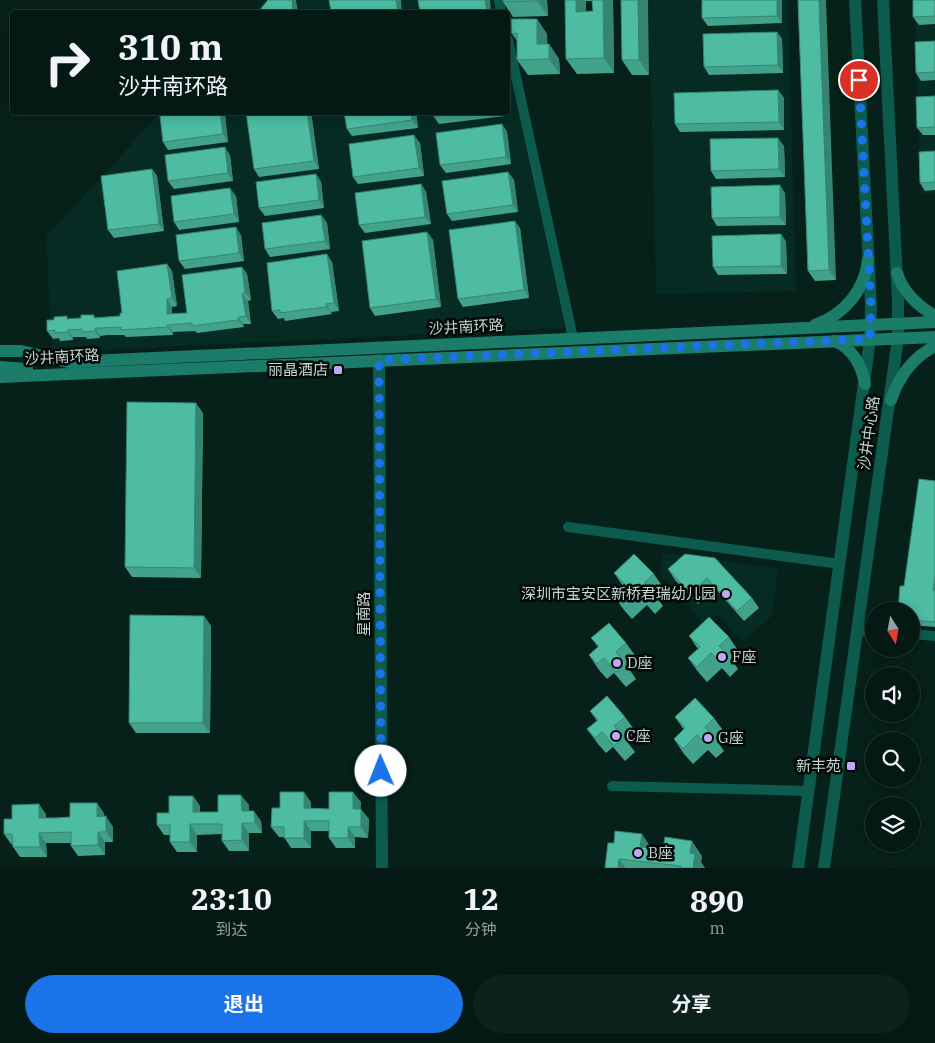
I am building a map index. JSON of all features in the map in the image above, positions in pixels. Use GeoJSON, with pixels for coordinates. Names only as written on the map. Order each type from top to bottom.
{"type":"FeatureCollection","features":[{"type":"Feature","properties":{"kind":"main road"},"geometry":{"type":"LineString","coordinates":[[804,328],[832,317],[849,303],[864,278],[868,259]]}},
{"type":"Feature","properties":{"kind":"main road"},"geometry":{"type":"LineString","coordinates":[[896,273],[912,298],[935,316]]}},
{"type":"Feature","properties":{"kind":"main road","name":"沙井南环路"},"geometry":{"type":"LineString","coordinates":[[0,377],[68,367],[572,338],[935,322]]}},
{"type":"Feature","properties":{"kind":"main road","name":"沙井南环路"},"geometry":{"type":"LineString","coordinates":[[0,351],[22,351],[68,367],[379,360],[935,337]]}},
{"type":"Feature","properties":{"kind":"main road"},"geometry":{"type":"LineString","coordinates":[[832,341],[842,345],[851,353],[860,368],[865,384]]}},
{"type":"Feature","properties":{"kind":"main road"},"geometry":{"type":"LineString","coordinates":[[891,400],[897,384],[909,365],[935,346]]}},
{"type":"Feature","properties":{"kind":"main road"},"geometry":{"type":"LineString","coordinates":[[0,358],[68,367]]}},
{"type":"Feature","properties":{"kind":"main road"},"geometry":{"type":"LineString","coordinates":[[0,367],[68,367]]}},
{"type":"Feature","properties":{"kind":"street","name":"沙井中心路"},"geometry":{"type":"LineString","coordinates":[[798,868],[865,384],[871,324],[855,0]]}},
{"type":"Feature","properties":{"kind":"street","name":"沙井中心路"},"geometry":{"type":"LineString","coordinates":[[824,868],[891,400],[898,338],[899,323],[883,0]]}},
{"type":"Feature","properties":{"kind":"street"},"geometry":{"type":"LineString","coordinates":[[510,49],[572,338]]}},
{"type":"Feature","properties":{"kind":"street","name":"星南路"},"geometry":{"type":"LineString","coordinates":[[379,360],[382,868]]}},
{"type":"Feature","properties":{"kind":"street"},"geometry":{"type":"LineString","coordinates":[[568,527],[840,564]]}},
{"type":"Feature","properties":{"kind":"street"},"geometry":{"type":"LineString","coordinates":[[858,631],[865,631]]}},
{"type":"Feature","properties":{"kind":"street"},"geometry":{"type":"LineString","coordinates":[[920,635],[935,636]]}},
{"type":"Feature","properties":{"kind":"street"},"geometry":{"type":"LineString","coordinates":[[612,786],[809,791]]}},
{"type":"Feature","properties":{"kind":"shaded area"},"geometry":{"type":"Polygon","coordinates":[[[264,0],[493,0],[496,10],[255,10],[264,0]]]}},
{"type":"Feature","properties":{"kind":"shaded area"},"geometry":{"type":"Polygon","coordinates":[[[649,0],[788,0],[796,291],[656,294],[649,0]]]}},
{"type":"Feature","properties":{"kind":"shaded area"},"geometry":{"type":"Polygon","coordinates":[[[914,0],[935,0],[935,193],[921,194],[914,0]]]}},
{"type":"Feature","properties":{"kind":"shaded area"},"geometry":{"type":"Polygon","coordinates":[[[510,74],[565,328],[52,352],[46,237],[158,115],[510,115],[510,74]]]}},
{"type":"Feature","properties":{"kind":"shaded area","name":"深圳市宝安区新桥君瑞幼儿园"},"geometry":{"type":"Polygon","coordinates":[[[663,553],[778,568],[772,616],[743,642],[717,614],[705,624],[660,575],[663,553]]]}},
{"type":"Feature","properties":{"kind":"building"},"geometry":{"type":"Polygon","coordinates":[[[268,0],[292,0],[293,10],[260,10],[268,0]]]}},
{"type":"Feature","properties":{"kind":"building"},"geometry":{"type":"Polygon","coordinates":[[[329,0],[396,0],[398,10],[331,10],[329,0]]]}},
{"type":"Feature","properties":{"kind":"building"},"geometry":{"type":"Polygon","coordinates":[[[418,0],[485,0],[487,10],[420,10],[418,0]]]}},
{"type":"Feature","properties":{"kind":"building"},"geometry":{"type":"Polygon","coordinates":[[[503,0],[537,0],[537,1],[503,2],[503,0]]]}},
{"type":"Feature","properties":{"kind":"building"},"geometry":{"type":"Polygon","coordinates":[[[565,0],[576,0],[576,12],[593,11],[592,0],[603,0],[604,58],[566,59],[565,0]]]}},
{"type":"Feature","properties":{"kind":"building"},"geometry":{"type":"Polygon","coordinates":[[[621,0],[638,0],[639,60],[622,60],[621,0]]]}},
{"type":"Feature","properties":{"kind":"building"},"geometry":{"type":"Polygon","coordinates":[[[702,0],[777,0],[777,16],[702,18],[702,0]]]}},
{"type":"Feature","properties":{"kind":"building"},"geometry":{"type":"Polygon","coordinates":[[[798,0],[819,0],[829,270],[808,271],[798,0]]]}},
{"type":"Feature","properties":{"kind":"building"},"geometry":{"type":"Polygon","coordinates":[[[913,0],[935,0],[935,16],[913,17],[913,0]]]}},
{"type":"Feature","properties":{"kind":"building"},"geometry":{"type":"Polygon","coordinates":[[[511,19],[537,19],[537,44],[549,44],[549,59],[517,60],[517,33],[512,34],[511,19]]]}},
{"type":"Feature","properties":{"kind":"building"},"geometry":{"type":"Polygon","coordinates":[[[777,32],[778,65],[704,67],[703,34],[777,32]]]}},
{"type":"Feature","properties":{"kind":"building"},"geometry":{"type":"Polygon","coordinates":[[[935,41],[935,72],[916,73],[915,42],[935,41]]]}},
{"type":"Feature","properties":{"kind":"building"},"geometry":{"type":"Polygon","coordinates":[[[778,90],[779,122],[675,124],[674,93],[778,90]]]}},
{"type":"Feature","properties":{"kind":"building"},"geometry":{"type":"Polygon","coordinates":[[[935,96],[935,127],[917,128],[916,97],[935,96]]]}},
{"type":"Feature","properties":{"kind":"building"},"geometry":{"type":"Polygon","coordinates":[[[220,115],[223,134],[163,142],[160,116],[220,115]]]}},
{"type":"Feature","properties":{"kind":"building"},"geometry":{"type":"Polygon","coordinates":[[[246,115],[307,115],[314,161],[254,169],[246,115]]]}},
{"type":"Feature","properties":{"kind":"building"},"geometry":{"type":"Polygon","coordinates":[[[345,115],[411,115],[412,120],[347,129],[345,115]]]}},
{"type":"Feature","properties":{"kind":"building"},"geometry":{"type":"Polygon","coordinates":[[[502,124],[506,157],[440,165],[436,133],[502,124]]]}},
{"type":"Feature","properties":{"kind":"building"},"geometry":{"type":"Polygon","coordinates":[[[414,135],[419,168],[353,177],[349,144],[414,135]]]}},
{"type":"Feature","properties":{"kind":"building"},"geometry":{"type":"Polygon","coordinates":[[[778,138],[779,169],[711,171],[710,139],[778,138]]]}},
{"type":"Feature","properties":{"kind":"building"},"geometry":{"type":"Polygon","coordinates":[[[225,147],[228,173],[168,181],[165,155],[225,147]]]}},
{"type":"Feature","properties":{"kind":"building"},"geometry":{"type":"Polygon","coordinates":[[[935,151],[935,182],[920,183],[919,152],[935,151]]]}},
{"type":"Feature","properties":{"kind":"building"},"geometry":{"type":"Polygon","coordinates":[[[152,169],[159,224],[108,230],[101,176],[152,169]]]}},
{"type":"Feature","properties":{"kind":"building"},"geometry":{"type":"Polygon","coordinates":[[[508,172],[513,205],[447,214],[442,181],[508,172]]]}},
{"type":"Feature","properties":{"kind":"building"},"geometry":{"type":"Polygon","coordinates":[[[316,174],[319,200],[259,208],[256,182],[316,174]]]}},
{"type":"Feature","properties":{"kind":"building"},"geometry":{"type":"Polygon","coordinates":[[[421,184],[425,217],[359,225],[355,193],[421,184]]]}},
{"type":"Feature","properties":{"kind":"building"},"geometry":{"type":"Polygon","coordinates":[[[780,185],[780,217],[712,218],[711,187],[780,185]]]}},
{"type":"Feature","properties":{"kind":"building"},"geometry":{"type":"Polygon","coordinates":[[[230,188],[234,214],[174,222],[171,196],[230,188]]]}},
{"type":"Feature","properties":{"kind":"building"},"geometry":{"type":"Polygon","coordinates":[[[321,215],[325,241],[265,249],[262,223],[321,215]]]}},
{"type":"Feature","properties":{"kind":"building"},"geometry":{"type":"Polygon","coordinates":[[[515,221],[524,290],[458,299],[449,230],[515,221]]]}},
{"type":"Feature","properties":{"kind":"building"},"geometry":{"type":"Polygon","coordinates":[[[236,227],[239,253],[179,261],[176,235],[236,227]]]}},
{"type":"Feature","properties":{"kind":"building"},"geometry":{"type":"Polygon","coordinates":[[[427,232],[436,299],[370,308],[362,241],[427,232]]]}},
{"type":"Feature","properties":{"kind":"building"},"geometry":{"type":"Polygon","coordinates":[[[781,234],[781,266],[713,267],[712,236],[781,234]]]}},
{"type":"Feature","properties":{"kind":"building"},"geometry":{"type":"Polygon","coordinates":[[[327,254],[334,303],[326,304],[326,307],[280,313],[280,310],[272,311],[267,263],[327,254]]]}},
{"type":"Feature","properties":{"kind":"building"},"geometry":{"type":"Polygon","coordinates":[[[167,264],[172,298],[167,299],[167,314],[187,313],[182,275],[242,267],[245,293],[242,293],[246,316],[238,317],[238,320],[192,326],[192,323],[167,325],[168,327],[121,330],[121,327],[95,328],[95,331],[82,332],[82,329],[55,333],[55,330],[47,331],[47,320],[54,320],[54,317],[67,316],[67,319],[81,318],[81,315],[94,315],[94,318],[120,316],[120,313],[122,313],[117,271],[167,264]]]}},
{"type":"Feature","properties":{"kind":"building"},"geometry":{"type":"Polygon","coordinates":[[[127,402],[196,403],[194,568],[125,567],[127,402]]]}},
{"type":"Feature","properties":{"kind":"building"},"geometry":{"type":"Polygon","coordinates":[[[919,479],[935,481],[935,576],[933,590],[935,590],[935,622],[920,621],[920,602],[899,602],[900,586],[904,586],[919,479]]]}},
{"type":"Feature","properties":{"kind":"building"},"geometry":{"type":"Polygon","coordinates":[[[634,554],[654,574],[644,583],[653,591],[645,599],[636,590],[622,604],[613,595],[625,584],[614,573],[634,554]]]}},
{"type":"Feature","properties":{"kind":"building"},"geometry":{"type":"Polygon","coordinates":[[[685,554],[715,558],[752,598],[737,611],[707,578],[690,594],[668,569],[685,554]]]}},
{"type":"Feature","properties":{"kind":"building"},"geometry":{"type":"Polygon","coordinates":[[[130,615],[204,616],[203,723],[129,723],[130,615]]]}},
{"type":"Feature","properties":{"kind":"building"},"geometry":{"type":"Polygon","coordinates":[[[709,617],[729,637],[719,646],[728,654],[720,662],[711,653],[697,667],[688,658],[700,647],[689,636],[709,617]]]}},
{"type":"Feature","properties":{"kind":"building"},"geometry":{"type":"Polygon","coordinates":[[[609,623],[626,643],[616,652],[626,664],[616,672],[604,658],[597,664],[589,655],[599,646],[591,638],[609,623]]]}},
{"type":"Feature","properties":{"kind":"building"},"geometry":{"type":"Polygon","coordinates":[[[607,696],[625,717],[614,726],[624,737],[614,746],[602,732],[595,738],[587,729],[598,720],[590,711],[607,696]]]}},
{"type":"Feature","properties":{"kind":"building"},"geometry":{"type":"Polygon","coordinates":[[[695,698],[714,718],[705,727],[713,736],[705,743],[697,735],[683,749],[674,739],[685,728],[675,717],[695,698]]]}},
{"type":"Feature","properties":{"kind":"building"},"geometry":{"type":"Polygon","coordinates":[[[280,792],[304,792],[304,808],[329,809],[329,792],[353,792],[353,809],[361,809],[361,827],[348,827],[348,838],[329,838],[329,821],[304,821],[304,838],[284,838],[284,827],[271,827],[272,808],[280,808],[280,792]]]}},
{"type":"Feature","properties":{"kind":"building"},"geometry":{"type":"Polygon","coordinates":[[[218,795],[241,795],[242,811],[254,811],[255,823],[242,823],[242,840],[222,841],[222,824],[190,824],[190,842],[170,842],[170,825],[157,825],[157,813],[169,813],[169,796],[193,796],[193,812],[218,812],[218,795]]]}},
{"type":"Feature","properties":{"kind":"building"},"geometry":{"type":"Polygon","coordinates":[[[70,803],[97,803],[97,817],[106,816],[106,832],[98,832],[98,845],[71,846],[71,832],[39,833],[40,847],[13,847],[12,834],[4,834],[4,819],[12,819],[12,805],[39,804],[39,818],[57,818],[70,817],[70,803]]]}},
{"type":"Feature","properties":{"kind":"building"},"geometry":{"type":"Polygon","coordinates":[[[615,831],[642,834],[640,847],[663,850],[665,837],[692,841],[690,853],[695,854],[693,868],[680,868],[681,866],[619,859],[618,868],[605,868],[608,843],[614,843],[615,831]]]}},
{"type":"Feature","properties":{"kind":"place","name":"丽晶酒店"},"geometry":{"type":"Point","coordinates":[338,370]}},
{"type":"Feature","properties":{"kind":"place","name":"深圳市宝安区新桥君瑞幼儿园"},"geometry":{"type":"Point","coordinates":[726,594]}},
{"type":"Feature","properties":{"kind":"place","name":"F座"},"geometry":{"type":"Point","coordinates":[722,657]}},
{"type":"Feature","properties":{"kind":"place","name":"D座"},"geometry":{"type":"Point","coordinates":[617,663]}},
{"type":"Feature","properties":{"kind":"place","name":"C座"},"geometry":{"type":"Point","coordinates":[616,736]}},
{"type":"Feature","properties":{"kind":"place","name":"G座"},"geometry":{"type":"Point","coordinates":[708,738]}},
{"type":"Feature","properties":{"kind":"place","name":"新丰苑"},"geometry":{"type":"Point","coordinates":[851,766]}},
{"type":"Feature","properties":{"kind":"place","name":"B座"},"geometry":{"type":"Point","coordinates":[638,853]}},
{"type":"Feature","properties":{"kind":"route"},"geometry":{"type":"LineString","coordinates":[[381,771],[379,360],[870,339],[871,306],[859,80]]}}]}
